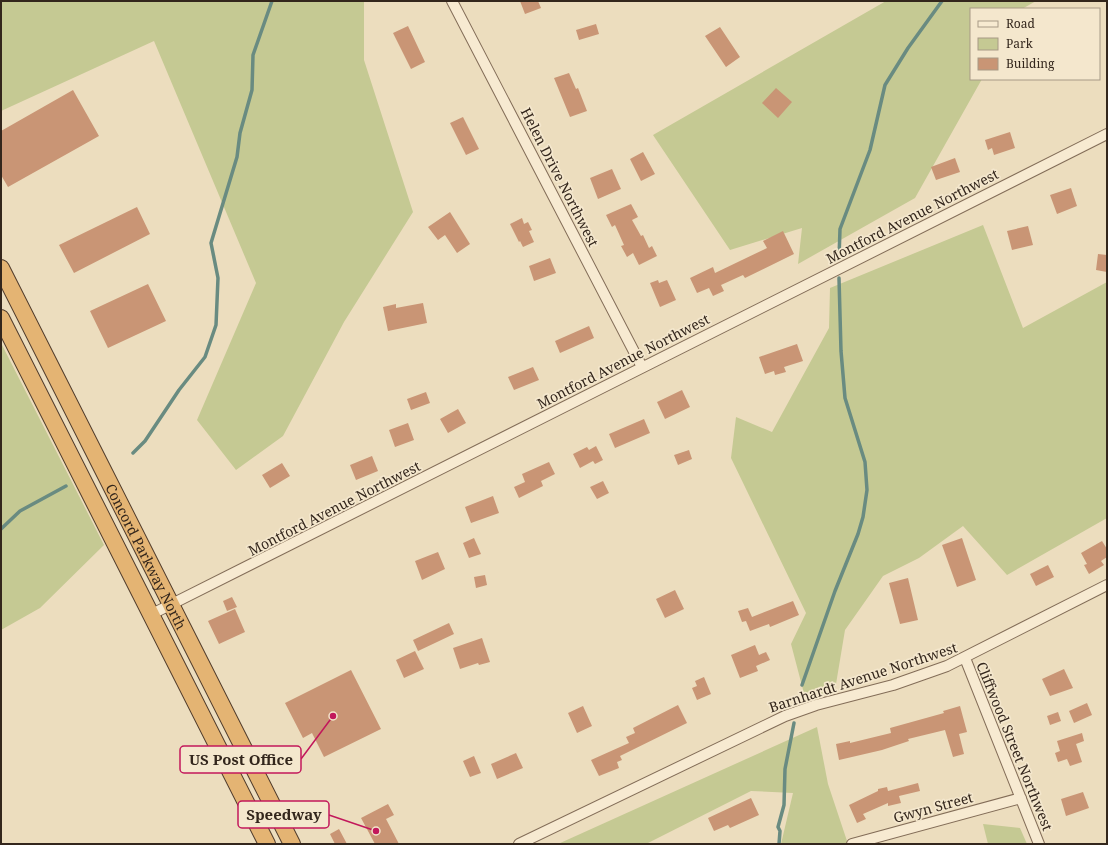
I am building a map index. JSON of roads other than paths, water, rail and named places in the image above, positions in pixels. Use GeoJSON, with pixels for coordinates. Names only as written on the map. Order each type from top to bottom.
{"type":"FeatureCollection","features":[{"type":"Feature","properties":{"kind":"highway","name":"Concord Parkway North"},"geometry":{"type":"LineString","coordinates":[[1,268],[292,844]]}},
{"type":"Feature","properties":{"kind":"highway","name":"Concord Parkway North"},"geometry":{"type":"LineString","coordinates":[[1,318],[267,844]]}},
{"type":"Feature","properties":{"kind":"street","name":"Helen Drive Northwest"},"geometry":{"type":"LineString","coordinates":[[452,1],[642,367]]}},
{"type":"Feature","properties":{"kind":"street","name":"Montford Avenue Northwest"},"geometry":{"type":"LineString","coordinates":[[152,614],[1107,134]]}},
{"type":"Feature","properties":{"kind":"street","name":"Barnhardt Avenue Northwest"},"geometry":{"type":"LineString","coordinates":[[519,844],[785,716],[816,705],[893,685],[965,658],[1107,585]]}},
{"type":"Feature","properties":{"kind":"street","name":"Cliffwood Street Northwest"},"geometry":{"type":"LineString","coordinates":[[965,658],[1039,844]]}},
{"type":"Feature","properties":{"kind":"street","name":"Gwyn Street"},"geometry":{"type":"LineString","coordinates":[[852,844],[1021,798]]}},
{"type":"Feature","properties":{"kind":"waterway"},"geometry":{"type":"LineString","coordinates":[[133,453],[145,441],[179,390],[205,357],[216,325],[218,278],[211,243],[237,157],[240,133],[252,90],[253,55],[272,1]]}},
{"type":"Feature","properties":{"kind":"waterway"},"geometry":{"type":"LineString","coordinates":[[839,258],[840,229],[870,150],[885,85],[908,48],[942,1]]}},
{"type":"Feature","properties":{"kind":"waterway"},"geometry":{"type":"LineString","coordinates":[[802,685],[835,591],[858,534],[863,517],[867,490],[865,462],[845,398],[841,351],[839,278]]}},
{"type":"Feature","properties":{"kind":"waterway"},"geometry":{"type":"LineString","coordinates":[[1,529],[20,511],[66,486]]}},
{"type":"Feature","properties":{"kind":"waterway"},"geometry":{"type":"LineString","coordinates":[[779,844],[780,831],[778,827],[784,805],[785,769],[794,723]]}},
{"type":"Feature","properties":{"kind":"place","name":"US Post Office"},"geometry":{"type":"Point","coordinates":[333,716]}},
{"type":"Feature","properties":{"kind":"place","name":"Speedway"},"geometry":{"type":"Point","coordinates":[376,831]}}]}
